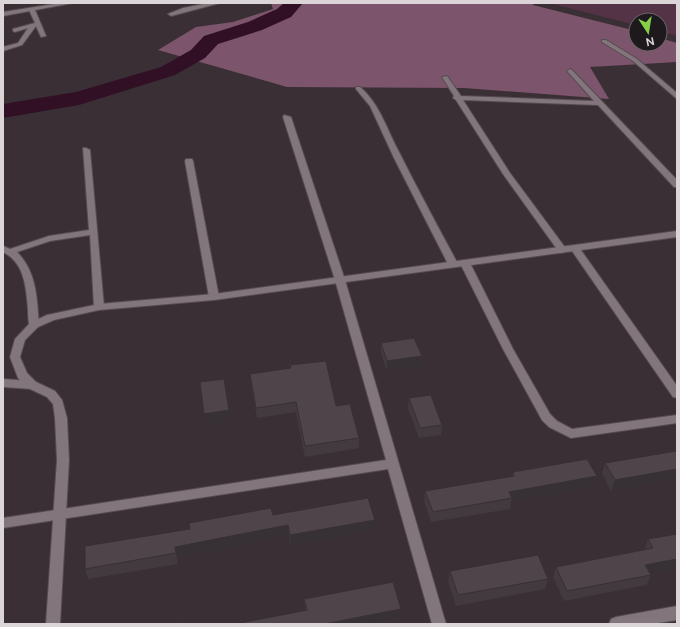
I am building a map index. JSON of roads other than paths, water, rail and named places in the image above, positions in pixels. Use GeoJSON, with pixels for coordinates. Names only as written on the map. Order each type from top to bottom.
{"type":"FeatureCollection","features":[{"type":"Feature","properties":{"kind":"street"},"geometry":{"type":"LineString","coordinates":[[3,14],[70,3]]}},
{"type":"Feature","properties":{"kind":"street"},"geometry":{"type":"LineString","coordinates":[[172,14],[186,9],[217,3]]}},
{"type":"Feature","properties":{"kind":"street"},"geometry":{"type":"LineString","coordinates":[[32,10],[36,25],[44,36]]}},
{"type":"Feature","properties":{"kind":"street"},"geometry":{"type":"LineString","coordinates":[[15,30],[36,25]]}},
{"type":"Feature","properties":{"kind":"street"},"geometry":{"type":"LineString","coordinates":[[3,49],[20,44],[36,25]]}},
{"type":"Feature","properties":{"kind":"street"},"geometry":{"type":"LineString","coordinates":[[604,41],[635,60],[677,97]]}},
{"type":"Feature","properties":{"kind":"street"},"geometry":{"type":"LineString","coordinates":[[570,71],[677,185]]}},
{"type":"Feature","properties":{"kind":"street"},"geometry":{"type":"LineString","coordinates":[[445,78],[456,98],[507,174],[562,250]]}},
{"type":"Feature","properties":{"kind":"street"},"geometry":{"type":"LineString","coordinates":[[358,88],[366,94],[378,114],[389,140],[453,264]]}},
{"type":"Feature","properties":{"kind":"street"},"geometry":{"type":"LineString","coordinates":[[456,98],[600,102]]}},
{"type":"Feature","properties":{"kind":"street"},"geometry":{"type":"LineString","coordinates":[[287,117],[340,280],[439,624]]}},
{"type":"Feature","properties":{"kind":"street"},"geometry":{"type":"LineString","coordinates":[[86,150],[94,232],[99,307]]}},
{"type":"Feature","properties":{"kind":"street"},"geometry":{"type":"LineString","coordinates":[[189,161],[214,297]]}},
{"type":"Feature","properties":{"kind":"street"},"geometry":{"type":"LineString","coordinates":[[7,250],[49,239],[94,232]]}},
{"type":"Feature","properties":{"kind":"street"},"geometry":{"type":"LineString","coordinates":[[53,624],[63,460],[61,418],[58,403],[51,394],[32,384],[22,375],[15,357],[20,339],[34,325],[51,317],[99,307],[214,297],[677,234]]}},
{"type":"Feature","properties":{"kind":"street"},"geometry":{"type":"LineString","coordinates":[[575,248],[677,394]]}},
{"type":"Feature","properties":{"kind":"street"},"geometry":{"type":"LineString","coordinates":[[7,250],[20,259],[28,276],[34,325]]}},
{"type":"Feature","properties":{"kind":"street"},"geometry":{"type":"LineString","coordinates":[[465,263],[508,349],[546,417],[554,424],[571,434],[677,419]]}},
{"type":"Feature","properties":{"kind":"street"},"geometry":{"type":"LineString","coordinates":[[3,383],[32,384]]}},
{"type":"Feature","properties":{"kind":"street"},"geometry":{"type":"LineString","coordinates":[[3,523],[392,464]]}},
{"type":"Feature","properties":{"kind":"street"},"geometry":{"type":"LineString","coordinates":[[616,624],[677,613]]}},
{"type":"Feature","properties":{"kind":"waterway"},"geometry":{"type":"LineString","coordinates":[[3,111],[79,98],[168,71],[198,54],[211,40],[255,26],[284,13],[294,3]]}}]}
